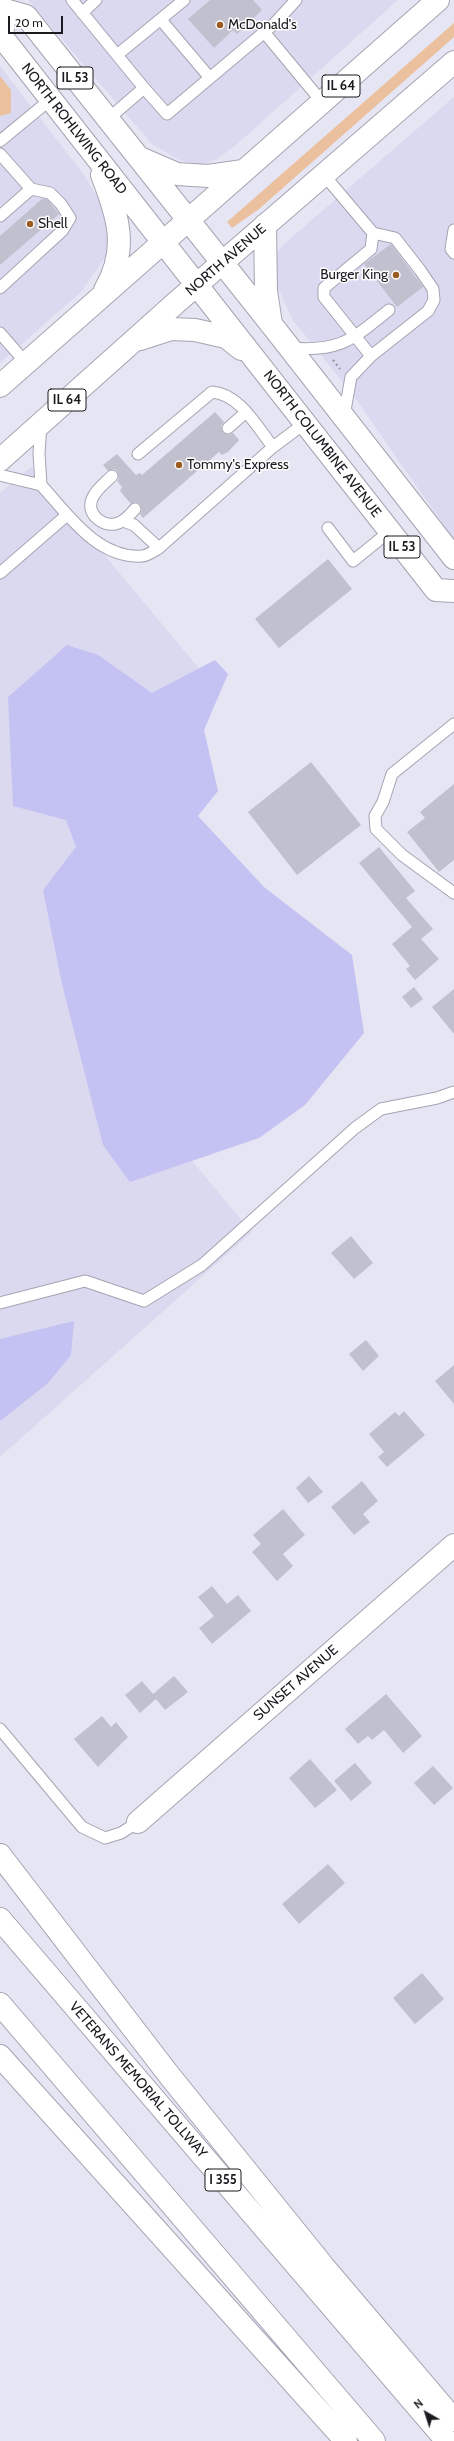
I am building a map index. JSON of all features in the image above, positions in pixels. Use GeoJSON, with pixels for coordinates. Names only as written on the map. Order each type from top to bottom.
{"type":"FeatureCollection","features":[{"type":"Feature","properties":{"kind":"main road","name":"IL 64"},"geometry":{"type":"LineString","coordinates":[[0,386],[438,0]]}},
{"type":"Feature","properties":{"kind":"main road","name":"NORTH ROHLWING ROAD"},"geometry":{"type":"LineString","coordinates":[[163,242],[2,36],[8,5],[26,16],[188,220]]}},
{"type":"Feature","properties":{"kind":"main road","name":"NORTH AVENUE"},"geometry":{"type":"LineString","coordinates":[[0,460],[265,225],[450,69]]}},
{"type":"Feature","properties":{"kind":"main road"},"geometry":{"type":"LineString","coordinates":[[93,152],[111,197],[118,228],[120,255],[112,278],[100,298]]}},
{"type":"Feature","properties":{"kind":"main road"},"geometry":{"type":"LineString","coordinates":[[137,156],[177,174],[208,176],[243,171]]}},
{"type":"Feature","properties":{"kind":"main road","name":"IL 53"},"geometry":{"type":"LineString","coordinates":[[188,220],[344,418],[451,550]]}},
{"type":"Feature","properties":{"kind":"main road"},"geometry":{"type":"LineString","coordinates":[[265,225],[266,291],[271,324]]}},
{"type":"Feature","properties":{"kind":"main road","name":"IL 53"},"geometry":{"type":"LineString","coordinates":[[163,242],[196,286]]}},
{"type":"Feature","properties":{"kind":"main road","name":"NORTH COLUMBINE AVENUE"},"geometry":{"type":"LineString","coordinates":[[196,286],[436,590],[454,591]]}},
{"type":"Feature","properties":{"kind":"main road"},"geometry":{"type":"LineString","coordinates":[[133,341],[171,329],[195,330],[226,337],[257,362]]}},
{"type":"Feature","properties":{"kind":"main road","name":"SUNSET AVENUE"},"geometry":{"type":"LineString","coordinates":[[138,1822],[454,1545]]}},
{"type":"Feature","properties":{"kind":"main road"},"geometry":{"type":"LineString","coordinates":[[0,1855],[169,2075],[324,2267],[454,2420]]}},
{"type":"Feature","properties":{"kind":"main road","name":"VETERANS MEMORIAL TOLLWAY"},"geometry":{"type":"LineString","coordinates":[[0,1919],[447,2441]]}},
{"type":"Feature","properties":{"kind":"main road"},"geometry":{"type":"LineString","coordinates":[[0,2004],[374,2441]]}},
{"type":"Feature","properties":{"kind":"main road"},"geometry":{"type":"LineString","coordinates":[[0,2056],[346,2441]]}},
{"type":"Feature","properties":{"kind":"lane"},"geometry":{"type":"LineString","coordinates":[[72,0],[117,56],[167,114],[264,32],[296,0]]}},
{"type":"Feature","properties":{"kind":"lane"},"geometry":{"type":"LineString","coordinates":[[82,12],[96,0]]}},
{"type":"Feature","properties":{"kind":"lane"},"geometry":{"type":"LineString","coordinates":[[117,56],[184,0]]}},
{"type":"Feature","properties":{"kind":"lane"},"geometry":{"type":"LineString","coordinates":[[161,20],[210,78]]}},
{"type":"Feature","properties":{"kind":"lane"},"geometry":{"type":"LineString","coordinates":[[264,32],[322,102]]}},
{"type":"Feature","properties":{"kind":"lane"},"geometry":{"type":"LineString","coordinates":[[108,119],[144,88]]}},
{"type":"Feature","properties":{"kind":"lane"},"geometry":{"type":"LineString","coordinates":[[0,141],[51,99]]}},
{"type":"Feature","properties":{"kind":"lane"},"geometry":{"type":"LineString","coordinates":[[0,154],[31,189],[50,193],[61,204],[70,218],[62,231],[0,288]]}},
{"type":"Feature","properties":{"kind":"lane"},"geometry":{"type":"LineString","coordinates":[[324,175],[373,232],[395,238],[434,289],[434,300],[428,311],[371,356],[350,377],[344,418]]}},
{"type":"Feature","properties":{"kind":"lane"},"geometry":{"type":"LineString","coordinates":[[0,216],[31,189]]}},
{"type":"Feature","properties":{"kind":"lane"},"geometry":{"type":"LineString","coordinates":[[454,230],[451,249],[454,253]]}},
{"type":"Feature","properties":{"kind":"lane"},"geometry":{"type":"LineString","coordinates":[[371,356],[324,297],[324,288],[370,248],[373,232]]}},
{"type":"Feature","properties":{"kind":"lane"},"geometry":{"type":"LineString","coordinates":[[289,348],[316,350],[339,346],[356,336],[389,310]]}},
{"type":"Feature","properties":{"kind":"lane"},"geometry":{"type":"LineString","coordinates":[[0,333],[26,363]]}},
{"type":"Feature","properties":{"kind":"lane"},"geometry":{"type":"LineString","coordinates":[[138,454],[212,392],[223,393],[233,399],[273,447]]}},
{"type":"Feature","properties":{"kind":"lane"},"geometry":{"type":"LineString","coordinates":[[228,428],[246,413]]}},
{"type":"Feature","properties":{"kind":"lane"},"geometry":{"type":"LineString","coordinates":[[40,485],[39,453],[42,423]]}},
{"type":"Feature","properties":{"kind":"lane"},"geometry":{"type":"LineString","coordinates":[[0,475],[40,485],[66,515],[87,536],[119,553],[142,556],[159,548],[273,447],[305,423]]}},
{"type":"Feature","properties":{"kind":"lane"},"geometry":{"type":"LineString","coordinates":[[112,476],[96,490],[91,501],[91,510],[94,516],[99,521],[115,524],[123,521],[136,510]]}},
{"type":"Feature","properties":{"kind":"lane"},"geometry":{"type":"LineString","coordinates":[[0,573],[66,515]]}},
{"type":"Feature","properties":{"kind":"lane"},"geometry":{"type":"LineString","coordinates":[[123,521],[134,525],[159,548]]}},
{"type":"Feature","properties":{"kind":"lane"},"geometry":{"type":"LineString","coordinates":[[328,528],[353,561],[390,531]]}},
{"type":"Feature","properties":{"kind":"lane"},"geometry":{"type":"LineString","coordinates":[[454,724],[392,774],[383,802],[375,816],[376,830],[402,856],[454,893]]}},
{"type":"Feature","properties":{"kind":"lane"},"geometry":{"type":"LineString","coordinates":[[1,1300],[85,1281],[144,1302],[202,1265],[355,1128],[382,1109],[454,1092]]}},
{"type":"Feature","properties":{"kind":"lane"},"geometry":{"type":"LineString","coordinates":[[0,1729],[82,1827],[105,1838],[121,1833],[138,1822]]}},
{"type":"Feature","properties":{"kind":"path"},"geometry":{"type":"LineString","coordinates":[[330,356],[344,374]]}},
{"type":"Feature","properties":{"kind":"shaded area"},"geometry":{"type":"Polygon","coordinates":[[[28,0],[398,0],[236,145],[217,159],[202,165],[179,160],[152,144],[28,0]]]}},
{"type":"Feature","properties":{"kind":"shaded area"},"geometry":{"type":"Polygon","coordinates":[[[454,23],[454,37],[259,209],[232,228],[227,222],[454,23]]]}},
{"type":"Feature","properties":{"kind":"shaded area"},"geometry":{"type":"Polygon","coordinates":[[[0,66],[84,175],[107,213],[109,252],[81,292],[0,363],[0,66]]]}},
{"type":"Feature","properties":{"kind":"shaded area"},"geometry":{"type":"Polygon","coordinates":[[[0,76],[11,90],[11,113],[0,116],[0,76]]]}},
{"type":"Feature","properties":{"kind":"shaded area"},"geometry":{"type":"Polygon","coordinates":[[[454,97],[454,540],[353,395],[293,320],[275,282],[276,254],[285,243],[454,97]]]}},
{"type":"Feature","properties":{"kind":"shaded area"},"geometry":{"type":"Polygon","coordinates":[[[31,467],[207,678],[171,1136],[252,1232],[0,1457],[0,493],[31,467]]]}},
{"type":"Feature","properties":{"kind":"water"},"geometry":{"type":"Polygon","coordinates":[[[67,645],[98,655],[152,693],[215,660],[228,674],[204,730],[218,791],[198,816],[264,887],[352,955],[364,1033],[305,1105],[259,1138],[130,1182],[103,1145],[62,984],[43,890],[76,847],[66,820],[13,806],[8,697],[67,645]]]}},
{"type":"Feature","properties":{"kind":"water"},"geometry":{"type":"Polygon","coordinates":[[[74,1321],[71,1355],[47,1384],[0,1421],[0,1339],[74,1321]]]}},
{"type":"Feature","properties":{"kind":"building","name":"McDonald's"},"geometry":{"type":"Polygon","coordinates":[[[210,0],[253,0],[262,10],[237,34],[233,30],[214,48],[188,19],[210,0]]]}},
{"type":"Feature","properties":{"kind":"building","name":"Shell"},"geometry":{"type":"Polygon","coordinates":[[[42,199],[47,199],[59,214],[0,265],[0,236],[42,199]]]}},
{"type":"Feature","properties":{"kind":"building","name":"Burger King"},"geometry":{"type":"Polygon","coordinates":[[[391,244],[423,287],[397,307],[364,264],[391,244]]]}},
{"type":"Feature","properties":{"kind":"building","name":"Tommy's Express"},"geometry":{"type":"Polygon","coordinates":[[[215,412],[224,422],[221,426],[223,432],[229,435],[233,433],[239,440],[228,452],[222,455],[219,452],[143,518],[140,514],[142,510],[140,504],[136,502],[131,504],[120,491],[122,487],[117,481],[119,478],[117,471],[114,469],[108,471],[103,465],[117,454],[136,475],[140,473],[142,475],[215,412]]]}},
{"type":"Feature","properties":{"kind":"building"},"geometry":{"type":"Polygon","coordinates":[[[328,559],[352,589],[279,648],[255,619],[328,559]]]}},
{"type":"Feature","properties":{"kind":"building"},"geometry":{"type":"Polygon","coordinates":[[[311,762],[361,825],[297,875],[248,812],[311,762]]]}},
{"type":"Feature","properties":{"kind":"building"},"geometry":{"type":"Polygon","coordinates":[[[454,784],[454,860],[439,872],[407,832],[425,818],[420,812],[454,784]]]}},
{"type":"Feature","properties":{"kind":"building"},"geometry":{"type":"Polygon","coordinates":[[[379,847],[415,891],[406,898],[433,929],[421,939],[439,959],[415,980],[406,969],[410,966],[392,944],[412,927],[359,863],[379,847]]]}},
{"type":"Feature","properties":{"kind":"building"},"geometry":{"type":"Polygon","coordinates":[[[414,987],[423,999],[411,1008],[402,997],[414,987]]]}},
{"type":"Feature","properties":{"kind":"building"},"geometry":{"type":"Polygon","coordinates":[[[454,989],[454,1034],[432,1007],[454,989]]]}},
{"type":"Feature","properties":{"kind":"building"},"geometry":{"type":"Polygon","coordinates":[[[351,1236],[373,1263],[354,1279],[331,1253],[351,1236]]]}},
{"type":"Feature","properties":{"kind":"building"},"geometry":{"type":"Polygon","coordinates":[[[366,1340],[379,1356],[363,1371],[349,1354],[366,1340]]]}},
{"type":"Feature","properties":{"kind":"building"},"geometry":{"type":"Polygon","coordinates":[[[454,1365],[454,1404],[435,1381],[454,1365]]]}},
{"type":"Feature","properties":{"kind":"building"},"geometry":{"type":"Polygon","coordinates":[[[404,1411],[425,1435],[387,1467],[378,1457],[384,1452],[369,1434],[395,1412],[399,1416],[404,1411]]]}},
{"type":"Feature","properties":{"kind":"building"},"geometry":{"type":"Polygon","coordinates":[[[309,1476],[323,1492],[308,1503],[296,1488],[309,1476]]]}},
{"type":"Feature","properties":{"kind":"building"},"geometry":{"type":"Polygon","coordinates":[[[362,1481],[378,1501],[363,1514],[370,1522],[354,1535],[331,1507],[362,1481]]]}},
{"type":"Feature","properties":{"kind":"building"},"geometry":{"type":"Polygon","coordinates":[[[283,1509],[305,1535],[283,1554],[293,1566],[277,1581],[252,1552],[261,1544],[253,1535],[283,1509]]]}},
{"type":"Feature","properties":{"kind":"building"},"geometry":{"type":"Polygon","coordinates":[[[212,1586],[227,1604],[238,1595],[251,1611],[212,1644],[199,1628],[214,1616],[198,1597],[212,1586]]]}},
{"type":"Feature","properties":{"kind":"building"},"geometry":{"type":"Polygon","coordinates":[[[174,1676],[188,1692],[165,1710],[156,1699],[140,1713],[125,1695],[142,1681],[153,1694],[174,1676]]]}},
{"type":"Feature","properties":{"kind":"building"},"geometry":{"type":"Polygon","coordinates":[[[386,1694],[422,1736],[403,1753],[384,1730],[372,1740],[368,1736],[358,1744],[345,1729],[386,1694]]]}},
{"type":"Feature","properties":{"kind":"building"},"geometry":{"type":"Polygon","coordinates":[[[102,1716],[111,1727],[116,1722],[128,1737],[98,1767],[74,1739],[102,1716]]]}},
{"type":"Feature","properties":{"kind":"building"},"geometry":{"type":"Polygon","coordinates":[[[310,1759],[337,1790],[315,1808],[289,1778],[310,1759]]]}},
{"type":"Feature","properties":{"kind":"building"},"geometry":{"type":"Polygon","coordinates":[[[355,1763],[372,1783],[351,1801],[334,1781],[355,1763]]]}},
{"type":"Feature","properties":{"kind":"building"},"geometry":{"type":"Polygon","coordinates":[[[433,1766],[453,1788],[434,1805],[414,1783],[433,1766]]]}},
{"type":"Feature","properties":{"kind":"building"},"geometry":{"type":"Polygon","coordinates":[[[328,1864],[345,1883],[299,1924],[282,1904],[328,1864]]]}},
{"type":"Feature","properties":{"kind":"building"},"geometry":{"type":"Polygon","coordinates":[[[422,1973],[444,1999],[415,2024],[393,1998],[422,1973]]]}},
{"type":"Feature","properties":{"kind":"place","name":"McDonald's"},"geometry":{"type":"Point","coordinates":[220,25]}},
{"type":"Feature","properties":{"kind":"place","name":"Shell"},"geometry":{"type":"Point","coordinates":[30,224]}},
{"type":"Feature","properties":{"kind":"place","name":"Burger King"},"geometry":{"type":"Point","coordinates":[396,275]}},
{"type":"Feature","properties":{"kind":"place","name":"Tommy's Express"},"geometry":{"type":"Point","coordinates":[179,465]}}]}
